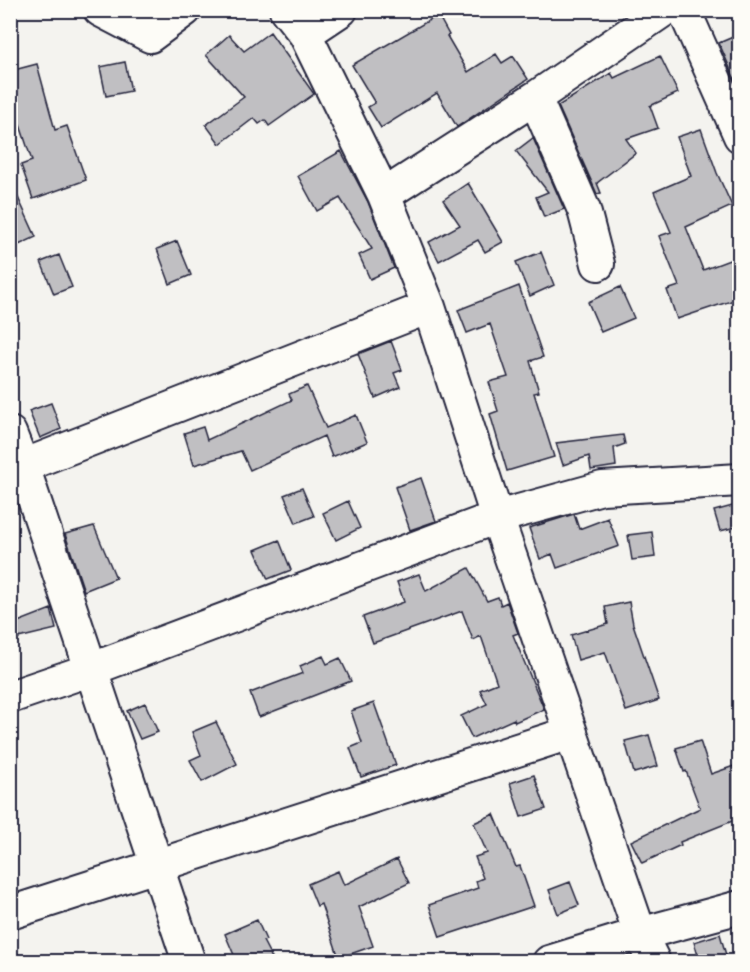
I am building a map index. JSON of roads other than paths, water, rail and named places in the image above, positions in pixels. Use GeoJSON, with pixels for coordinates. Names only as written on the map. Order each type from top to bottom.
{"type":"FeatureCollection","features":[{"type":"Feature","properties":{"kind":"street"},"geometry":{"type":"LineString","coordinates":[[100,10],[150,36],[185,10]]}},
{"type":"Feature","properties":{"kind":"street"},"geometry":{"type":"LineString","coordinates":[[341,10],[295,22],[384,195],[429,307],[496,517],[570,733],[640,934],[654,962]]}},
{"type":"Feature","properties":{"kind":"street"},"geometry":{"type":"LineString","coordinates":[[384,195],[535,98],[664,10]]}},
{"type":"Feature","properties":{"kind":"street"},"geometry":{"type":"LineString","coordinates":[[684,10],[740,136]]}},
{"type":"Feature","properties":{"kind":"street"},"geometry":{"type":"LineString","coordinates":[[535,98],[584,210],[598,264]]}},
{"type":"Feature","properties":{"kind":"street"},"geometry":{"type":"LineString","coordinates":[[17,468],[429,307]]}},
{"type":"Feature","properties":{"kind":"street"},"geometry":{"type":"LineString","coordinates":[[10,433],[17,468],[92,669],[189,962]]}},
{"type":"Feature","properties":{"kind":"street"},"geometry":{"type":"LineString","coordinates":[[10,697],[92,669],[496,517],[602,488],[740,480]]}},
{"type":"Feature","properties":{"kind":"street"},"geometry":{"type":"LineString","coordinates":[[10,914],[570,733]]}},
{"type":"Feature","properties":{"kind":"street"},"geometry":{"type":"LineString","coordinates":[[549,962],[740,907]]}}]}
